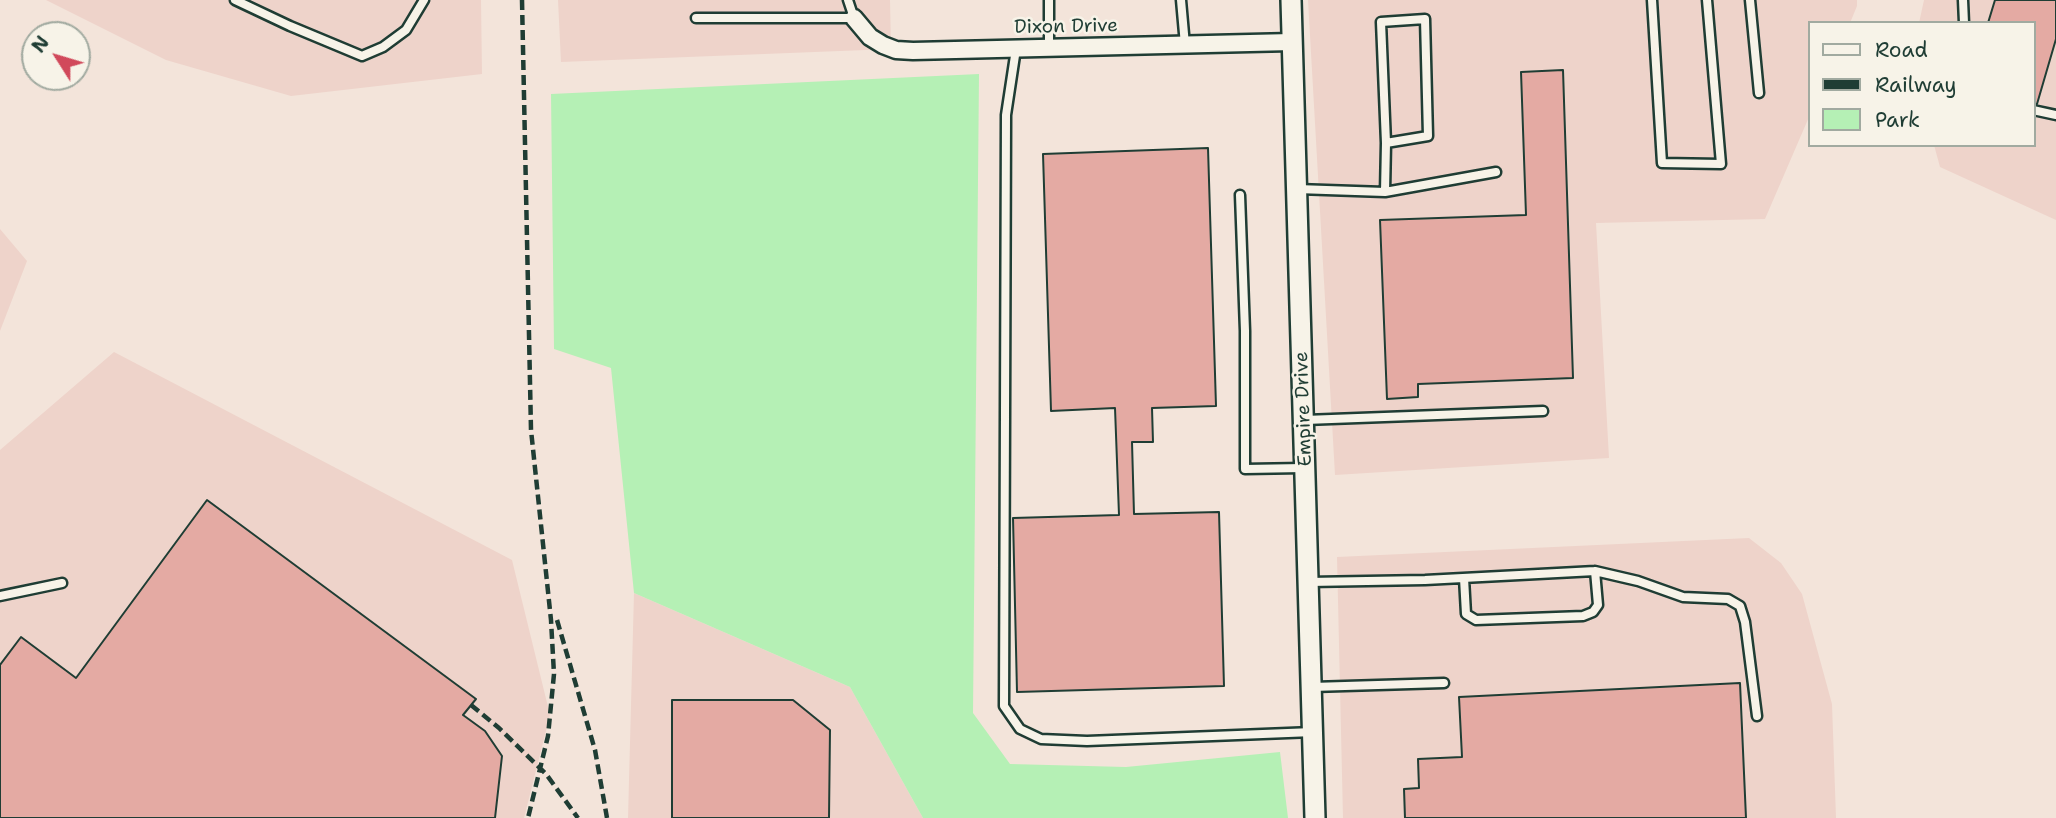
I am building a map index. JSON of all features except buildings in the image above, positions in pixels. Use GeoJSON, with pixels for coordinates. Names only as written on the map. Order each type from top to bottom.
{"type":"FeatureCollection","features":[{"type":"Feature","properties":{"kind":"street","name":"Empire Drive"},"geometry":{"type":"LineString","coordinates":[[1291,0],[1315,818]]}},
{"type":"Feature","properties":{"kind":"street","name":"Dixon Drive"},"geometry":{"type":"LineString","coordinates":[[855,18],[870,37],[896,50],[1292,42]]}},
{"type":"Feature","properties":{"kind":"lane"},"geometry":{"type":"LineString","coordinates":[[235,0],[362,56],[383,47],[407,30],[424,0]]}},
{"type":"Feature","properties":{"kind":"lane"},"geometry":{"type":"LineString","coordinates":[[696,18],[855,18],[848,0]]}},
{"type":"Feature","properties":{"kind":"lane"},"geometry":{"type":"LineString","coordinates":[[1049,0],[1049,48]]}},
{"type":"Feature","properties":{"kind":"lane"},"geometry":{"type":"LineString","coordinates":[[1181,0],[1185,45]]}},
{"type":"Feature","properties":{"kind":"lane"},"geometry":{"type":"LineString","coordinates":[[1652,0],[1662,163],[1721,164],[1707,0]]}},
{"type":"Feature","properties":{"kind":"lane"},"geometry":{"type":"LineString","coordinates":[[1750,0],[1759,93]]}},
{"type":"Feature","properties":{"kind":"lane"},"geometry":{"type":"LineString","coordinates":[[1963,0],[1964,21]]}},
{"type":"Feature","properties":{"kind":"lane"},"geometry":{"type":"LineString","coordinates":[[1385,192],[1386,143],[1381,22],[1425,19],[1428,135],[1386,143]]}},
{"type":"Feature","properties":{"kind":"lane"},"geometry":{"type":"LineString","coordinates":[[1016,49],[1006,115],[1004,706],[1020,729],[1041,739],[1087,741],[1313,732]]}},
{"type":"Feature","properties":{"kind":"lane"},"geometry":{"type":"LineString","coordinates":[[2035,110],[2056,115]]}},
{"type":"Feature","properties":{"kind":"lane"},"geometry":{"type":"LineString","coordinates":[[1297,189],[1385,192],[1496,172]]}},
{"type":"Feature","properties":{"kind":"lane"},"geometry":{"type":"LineString","coordinates":[[1240,195],[1245,331],[1245,469],[1306,468]]}},
{"type":"Feature","properties":{"kind":"lane"},"geometry":{"type":"LineString","coordinates":[[1304,420],[1542,411]]}},
{"type":"Feature","properties":{"kind":"lane"},"geometry":{"type":"LineString","coordinates":[[1309,582],[1595,571],[1638,581],[1683,597],[1728,599],[1740,606],[1745,622],[1757,716]]}},
{"type":"Feature","properties":{"kind":"lane"},"geometry":{"type":"LineString","coordinates":[[1464,578],[1466,614],[1475,620],[1583,616],[1593,612],[1598,605],[1595,571]]}},
{"type":"Feature","properties":{"kind":"lane"},"geometry":{"type":"LineString","coordinates":[[0,596],[62,583]]}},
{"type":"Feature","properties":{"kind":"lane"},"geometry":{"type":"LineString","coordinates":[[1312,687],[1444,683]]}},
{"type":"Feature","properties":{"kind":"shaded area"},"geometry":{"type":"Polygon","coordinates":[[[46,0],[481,0],[482,74],[291,96],[166,60],[46,0]]]}},
{"type":"Feature","properties":{"kind":"shaded area"},"geometry":{"type":"Polygon","coordinates":[[[558,0],[890,0],[891,49],[561,62],[558,0]]]}},
{"type":"Feature","properties":{"kind":"shaded area"},"geometry":{"type":"Polygon","coordinates":[[[1308,0],[1857,0],[1851,21],[1808,21],[1808,119],[1765,219],[1596,223],[1609,458],[1335,475],[1308,0]]]}},
{"type":"Feature","properties":{"kind":"shaded area"},"geometry":{"type":"Polygon","coordinates":[[[1924,0],[2056,0],[2056,220],[1940,167],[1935,147],[2035,147],[2035,21],[1919,21],[1924,0]]]}},
{"type":"Feature","properties":{"kind":"shaded area"},"geometry":{"type":"Polygon","coordinates":[[[0,229],[27,261],[0,331],[0,229]]]}},
{"type":"Feature","properties":{"kind":"shaded area"},"geometry":{"type":"Polygon","coordinates":[[[114,352],[512,560],[550,715],[524,818],[0,818],[0,450],[114,352]]]}},
{"type":"Feature","properties":{"kind":"shaded area"},"geometry":{"type":"Polygon","coordinates":[[[1749,538],[1781,563],[1802,594],[1832,704],[1836,818],[1343,818],[1337,557],[1749,538]]]}},
{"type":"Feature","properties":{"kind":"shaded area"},"geometry":{"type":"Polygon","coordinates":[[[634,593],[850,687],[923,818],[628,818],[634,593]]]}},
{"type":"Feature","properties":{"kind":"green space"},"geometry":{"type":"Polygon","coordinates":[[[979,74],[973,713],[1010,764],[1126,767],[1280,752],[1288,818],[923,818],[850,687],[634,593],[611,368],[554,349],[551,94],[979,74]]]}},
{"type":"Feature","properties":{"kind":"railway"},"geometry":{"type":"LineString","coordinates":[[522,0],[531,430],[554,674],[548,736],[528,818]]}},
{"type":"Feature","properties":{"kind":"railway"},"geometry":{"type":"LineString","coordinates":[[557,620],[595,750],[607,818]]}},
{"type":"Feature","properties":{"kind":"railway"},"geometry":{"type":"LineString","coordinates":[[471,705],[546,774],[578,818]]}}]}
